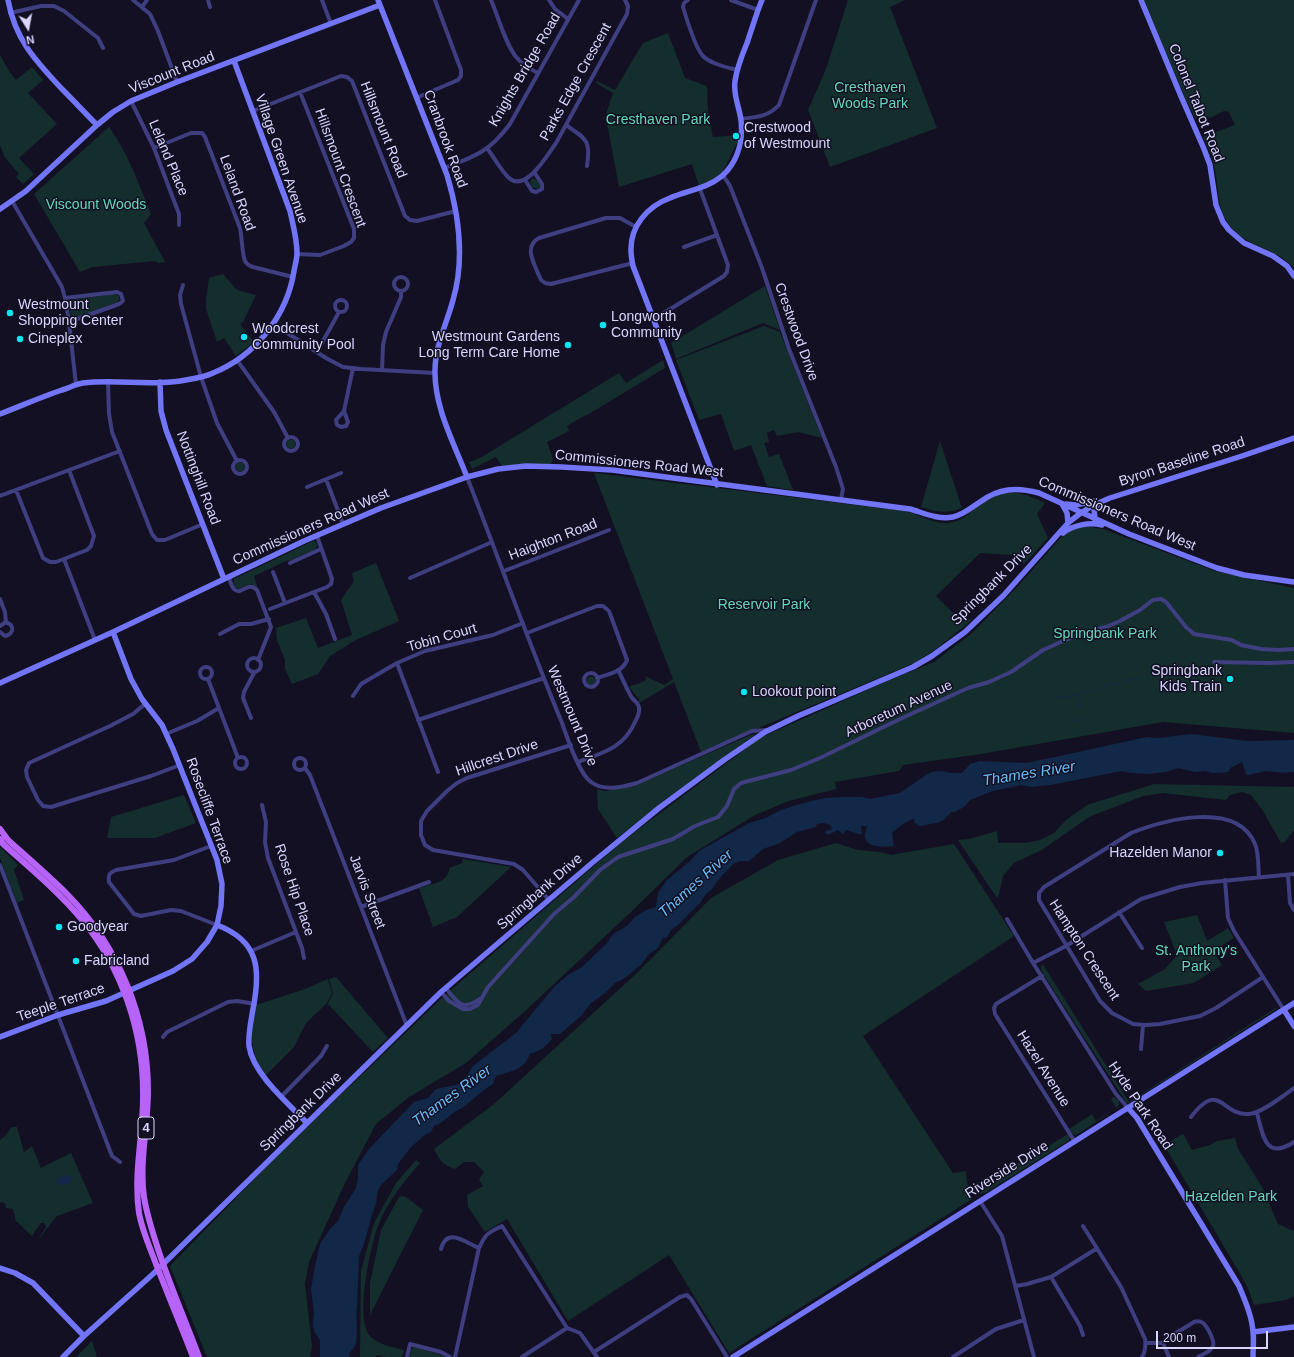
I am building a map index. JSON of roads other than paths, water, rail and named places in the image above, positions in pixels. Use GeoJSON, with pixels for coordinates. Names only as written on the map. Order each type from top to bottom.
{"type":"FeatureCollection","features":[{"type":"Feature","properties":{"kind":"main road"},"geometry":{"type":"LineString","coordinates":[[8,0],[10,13],[24,45],[36,61],[97,125]]}},
{"type":"Feature","properties":{"kind":"main road"},"geometry":{"type":"LineString","coordinates":[[717,485],[633,263],[631,249],[633,234],[640,219],[654,206],[669,198],[712,184],[723,175],[732,163],[739,148],[741,135],[740,120],[734,92],[737,70],[762,0]]}},
{"type":"Feature","properties":{"kind":"main road","name":"Colonel Talbot Road"},"geometry":{"type":"LineString","coordinates":[[1141,0],[1210,165],[1216,205],[1223,222],[1229,230],[1244,243],[1273,256],[1287,266],[1294,276]]}},
{"type":"Feature","properties":{"kind":"main road","name":"Viscount Road"},"geometry":{"type":"LineString","coordinates":[[0,209],[26,191],[97,125],[113,112],[131,101],[177,82],[331,24],[379,2]]}},
{"type":"Feature","properties":{"kind":"main road","name":"Cranbrook Road"},"geometry":{"type":"LineString","coordinates":[[379,2],[444,168],[454,200],[459,254],[458,273],[454,298],[438,348],[435,373],[437,392],[444,418],[467,477]]}},
{"type":"Feature","properties":{"kind":"main road","name":"Village Green Avenue"},"geometry":{"type":"LineString","coordinates":[[0,414],[81,384],[179,381],[212,374],[237,360],[256,345],[273,324],[288,297],[293,277],[297,254],[294,227],[290,211],[234,61]]}},
{"type":"Feature","properties":{"kind":"main road","name":"Nottinghill Road"},"geometry":{"type":"LineString","coordinates":[[160,382],[161,411],[166,430],[226,578]]}},
{"type":"Feature","properties":{"kind":"main road","name":"Byron Baseline Road"},"geometry":{"type":"LineString","coordinates":[[1080,513],[1110,498],[1294,438]]}},
{"type":"Feature","properties":{"kind":"main road","name":"Commissioners Road West"},"geometry":{"type":"LineString","coordinates":[[0,683],[96,640],[343,524],[467,477],[498,469],[526,466],[612,470],[717,485],[841,499],[910,509],[936,517],[946,518],[954,517],[968,511],[990,495],[1003,490],[1024,489],[1039,493],[1095,520],[1217,568],[1244,575],[1294,582]]}},
{"type":"Feature","properties":{"kind":"main road"},"geometry":{"type":"LineString","coordinates":[[1062,504],[1075,505],[1110,498]]}},
{"type":"Feature","properties":{"kind":"main road"},"geometry":{"type":"LineString","coordinates":[[1095,520],[1094,508],[1110,498]]}},
{"type":"Feature","properties":{"kind":"main road"},"geometry":{"type":"LineString","coordinates":[[1062,504],[1067,513],[1068,523]]}},
{"type":"Feature","properties":{"kind":"main road","name":"Springbank Drive"},"geometry":{"type":"LineString","coordinates":[[63,1357],[158,1269],[444,990],[592,862],[659,808],[724,760],[771,729],[913,667],[932,656],[970,627],[1003,596],[1068,523],[1080,513]]}},
{"type":"Feature","properties":{"kind":"main road"},"geometry":{"type":"LineString","coordinates":[[1050,543],[1068,529],[1081,525],[1097,524],[1125,532]]}},
{"type":"Feature","properties":{"kind":"main road","name":"Rosecliffe Terrace"},"geometry":{"type":"LineString","coordinates":[[113,632],[131,679],[146,704],[162,726],[180,765],[217,860],[222,884],[222,906],[217,925],[207,942],[192,959],[173,971],[127,992]]}},
{"type":"Feature","properties":{"kind":"main road","name":"4"},"geometry":{"type":"LineString","coordinates":[[0,829],[8,840],[68,895],[107,943],[120,967],[127,992],[141,1064],[143,1092],[137,1170],[137,1196],[142,1224],[193,1357]]}},
{"type":"Feature","properties":{"kind":"main road","name":"4"},"geometry":{"type":"LineString","coordinates":[[0,839],[64,899],[84,922],[102,946],[127,992],[142,1032],[147,1063],[148,1093],[142,1175],[148,1220],[163,1264],[199,1357]]}},
{"type":"Feature","properties":{"kind":"main road"},"geometry":{"type":"LineString","coordinates":[[217,925],[228,929],[246,943],[251,951],[256,968],[255,1004],[249,1033],[249,1047],[258,1069],[307,1123]]}},
{"type":"Feature","properties":{"kind":"main road","name":"Teeple Terrace"},"geometry":{"type":"LineString","coordinates":[[0,1037],[58,1014],[106,1000],[127,992]]}},
{"type":"Feature","properties":{"kind":"main road","name":"Riverside Drive"},"geometry":{"type":"LineString","coordinates":[[737,1356],[1294,1003]]}},
{"type":"Feature","properties":{"kind":"main road"},"geometry":{"type":"LineString","coordinates":[[1284,1010],[1294,1026]]}},
{"type":"Feature","properties":{"kind":"main road","name":"Hyde Park Road"},"geometry":{"type":"LineString","coordinates":[[1128,1108],[1137,1118],[1239,1286],[1247,1306],[1253,1332],[1253,1357]]}},
{"type":"Feature","properties":{"kind":"main road"},"geometry":{"type":"LineString","coordinates":[[0,1268],[15,1273],[33,1283],[84,1336]]}},
{"type":"Feature","properties":{"kind":"main road"},"geometry":{"type":"LineString","coordinates":[[1253,1332],[1294,1327]]}},
{"type":"Feature","properties":{"kind":"street"},"geometry":{"type":"LineString","coordinates":[[133,0],[150,14],[177,82]]}},
{"type":"Feature","properties":{"kind":"street"},"geometry":{"type":"LineString","coordinates":[[142,7],[147,0]]}},
{"type":"Feature","properties":{"kind":"street"},"geometry":{"type":"LineString","coordinates":[[208,0],[210,8]]}},
{"type":"Feature","properties":{"kind":"street"},"geometry":{"type":"LineString","coordinates":[[322,0],[331,24]]}},
{"type":"Feature","properties":{"kind":"street"},"geometry":{"type":"LineString","coordinates":[[416,98],[458,80],[461,76],[461,70],[435,0]]}},
{"type":"Feature","properties":{"kind":"street"},"geometry":{"type":"LineString","coordinates":[[491,0],[509,46],[516,57],[525,66],[538,73]]}},
{"type":"Feature","properties":{"kind":"street"},"geometry":{"type":"LineString","coordinates":[[549,0],[555,8],[568,19]]}},
{"type":"Feature","properties":{"kind":"street","name":"Knights Bridge Road"},"geometry":{"type":"LineString","coordinates":[[444,168],[473,157],[487,148],[510,124],[579,0]]}},
{"type":"Feature","properties":{"kind":"street","name":"Parks Edge Crescent"},"geometry":{"type":"LineString","coordinates":[[524,180],[528,179],[545,159],[566,125],[627,14],[628,6],[625,0]]}},
{"type":"Feature","properties":{"kind":"street"},"geometry":{"type":"LineString","coordinates":[[688,0],[684,3],[683,7],[696,44],[702,55],[713,62],[737,70]]}},
{"type":"Feature","properties":{"kind":"street"},"geometry":{"type":"LineString","coordinates":[[731,0],[758,10]]}},
{"type":"Feature","properties":{"kind":"street"},"geometry":{"type":"LineString","coordinates":[[740,120],[765,116],[773,112],[779,105],[816,0]]}},
{"type":"Feature","properties":{"kind":"street"},"geometry":{"type":"LineString","coordinates":[[10,13],[41,6],[54,6],[64,11],[98,38],[103,48]]}},
{"type":"Feature","properties":{"kind":"street","name":"Hillsmount Road"},"geometry":{"type":"LineString","coordinates":[[253,111],[341,76],[347,77],[352,81],[405,216],[410,220],[417,221],[456,211]]}},
{"type":"Feature","properties":{"kind":"street","name":"Hillsmount Crescent"},"geometry":{"type":"LineString","coordinates":[[297,254],[320,255],[344,246],[351,242],[354,238],[354,229],[300,92]]}},
{"type":"Feature","properties":{"kind":"street","name":"Leland Place"},"geometry":{"type":"LineString","coordinates":[[131,101],[154,148],[179,214],[179,225]]}},
{"type":"Feature","properties":{"kind":"street"},"geometry":{"type":"LineString","coordinates":[[566,125],[585,138],[588,145],[589,154],[587,166]]}},
{"type":"Feature","properties":{"kind":"street","name":"Leland Road"},"geometry":{"type":"LineString","coordinates":[[154,148],[191,133],[202,134],[205,137],[240,228],[245,261],[248,265],[253,267],[293,277]]}},
{"type":"Feature","properties":{"kind":"street"},"geometry":{"type":"LineString","coordinates":[[487,148],[510,179],[520,181],[524,180],[532,191],[536,192],[542,189],[542,184],[534,172]]}},
{"type":"Feature","properties":{"kind":"street","name":"Crestwood Drive"},"geometry":{"type":"LineString","coordinates":[[723,175],[730,186],[762,268],[789,350],[836,467],[842,488],[841,499]]}},
{"type":"Feature","properties":{"kind":"street"},"geometry":{"type":"LineString","coordinates":[[654,319],[724,276],[727,272],[728,265],[700,189]]}},
{"type":"Feature","properties":{"kind":"street"},"geometry":{"type":"LineString","coordinates":[[12,201],[62,287],[69,322],[76,385]]}},
{"type":"Feature","properties":{"kind":"street"},"geometry":{"type":"LineString","coordinates":[[633,263],[551,284],[545,283],[541,280],[530,252],[534,241],[539,238],[606,218],[620,218],[636,227]]}},
{"type":"Feature","properties":{"kind":"street"},"geometry":{"type":"LineString","coordinates":[[684,247],[717,235]]}},
{"type":"Feature","properties":{"kind":"street"},"geometry":{"type":"LineString","coordinates":[[183,285],[180,295],[181,304],[201,377],[217,423],[237,461]]}},
{"type":"Feature","properties":{"kind":"street"},"geometry":{"type":"LineString","coordinates":[[382,370],[383,344],[386,332],[401,297],[401,291]]}},
{"type":"Feature","properties":{"kind":"street"},"geometry":{"type":"LineString","coordinates":[[65,298],[117,292],[121,294],[123,301],[119,304],[69,322]]}},
{"type":"Feature","properties":{"kind":"street"},"geometry":{"type":"LineString","coordinates":[[317,352],[339,312]]}},
{"type":"Feature","properties":{"kind":"street"},"geometry":{"type":"LineString","coordinates":[[273,324],[343,367],[435,373]]}},
{"type":"Feature","properties":{"kind":"street"},"geometry":{"type":"LineString","coordinates":[[237,360],[274,412],[288,438]]}},
{"type":"Feature","properties":{"kind":"street"},"geometry":{"type":"LineString","coordinates":[[344,411],[353,368]]}},
{"type":"Feature","properties":{"kind":"street"},"geometry":{"type":"LineString","coordinates":[[108,382],[109,414],[112,432],[152,534],[157,540],[165,540],[203,524]]}},
{"type":"Feature","properties":{"kind":"street"},"geometry":{"type":"LineString","coordinates":[[0,496],[120,451]]}},
{"type":"Feature","properties":{"kind":"street"},"geometry":{"type":"LineString","coordinates":[[16,490],[43,558],[50,562],[56,562],[64,559],[87,550],[91,546],[94,536],[69,470]]}},
{"type":"Feature","properties":{"kind":"street"},"geometry":{"type":"LineString","coordinates":[[307,487],[341,473]]}},
{"type":"Feature","properties":{"kind":"street","name":"Westmount Drive"},"geometry":{"type":"LineString","coordinates":[[467,477],[544,678],[578,762],[589,781],[597,786],[609,788],[637,783],[752,731],[771,729]]}},
{"type":"Feature","properties":{"kind":"street"},"geometry":{"type":"LineString","coordinates":[[326,479],[343,524]]}},
{"type":"Feature","properties":{"kind":"street","name":"Haighton Road"},"geometry":{"type":"LineString","coordinates":[[504,571],[609,530]]}},
{"type":"Feature","properties":{"kind":"street"},"geometry":{"type":"LineString","coordinates":[[270,609],[327,587],[331,584],[332,579],[316,536]]}},
{"type":"Feature","properties":{"kind":"street"},"geometry":{"type":"LineString","coordinates":[[410,578],[492,542]]}},
{"type":"Feature","properties":{"kind":"street"},"geometry":{"type":"LineString","coordinates":[[290,563],[321,549]]}},
{"type":"Feature","properties":{"kind":"street"},"geometry":{"type":"LineString","coordinates":[[64,559],[96,640]]}},
{"type":"Feature","properties":{"kind":"street"},"geometry":{"type":"LineString","coordinates":[[273,572],[284,603]]}},
{"type":"Feature","properties":{"kind":"street"},"geometry":{"type":"LineString","coordinates":[[226,578],[233,589],[237,591],[241,591],[250,586],[258,590],[271,627],[258,660]]}},
{"type":"Feature","properties":{"kind":"street"},"geometry":{"type":"LineString","coordinates":[[314,592],[326,614],[335,639]]}},
{"type":"Feature","properties":{"kind":"street","name":"Arboretum Avenue"},"geometry":{"type":"LineString","coordinates":[[444,990],[449,1001],[463,1009],[470,1009],[478,1005],[488,987],[554,914],[573,898],[600,870],[618,857],[673,839],[695,826],[718,817],[727,806],[734,789],[741,783],[792,770],[820,758],[962,691],[1011,672],[1043,650],[1089,631],[1106,627],[1120,621],[1140,610],[1153,600],[1161,599],[1166,602],[1186,627],[1194,634],[1232,640],[1242,645],[1261,649],[1278,650],[1294,648]]}},
{"type":"Feature","properties":{"kind":"street"},"geometry":{"type":"LineString","coordinates":[[0,600],[5,612],[6,622]]}},
{"type":"Feature","properties":{"kind":"street"},"geometry":{"type":"LineString","coordinates":[[527,633],[597,606],[603,606],[609,611],[627,660],[621,669],[598,678]]}},
{"type":"Feature","properties":{"kind":"street"},"geometry":{"type":"LineString","coordinates":[[220,634],[240,624],[251,624],[269,619]]}},
{"type":"Feature","properties":{"kind":"street"},"geometry":{"type":"LineString","coordinates":[[0,626],[6,622]]}},
{"type":"Feature","properties":{"kind":"street"},"geometry":{"type":"LineString","coordinates":[[0,632],[5,636],[12,632],[12,627],[6,622]]}},
{"type":"Feature","properties":{"kind":"street","name":"Tobin Court"},"geometry":{"type":"LineString","coordinates":[[353,696],[361,684],[397,664],[425,651],[493,635],[523,623]]}},
{"type":"Feature","properties":{"kind":"street"},"geometry":{"type":"LineString","coordinates":[[251,718],[243,698],[244,692],[254,673],[260,668],[261,663],[253,658],[247,662],[247,669],[254,673]]}},
{"type":"Feature","properties":{"kind":"street"},"geometry":{"type":"LineString","coordinates":[[1214,662],[1294,662]]}},
{"type":"Feature","properties":{"kind":"street"},"geometry":{"type":"LineString","coordinates":[[397,664],[438,772]]}},
{"type":"Feature","properties":{"kind":"street"},"geometry":{"type":"LineString","coordinates":[[578,762],[619,745],[628,736],[640,711],[639,706],[631,697],[618,670]]}},
{"type":"Feature","properties":{"kind":"street"},"geometry":{"type":"LineString","coordinates":[[418,720],[544,678]]}},
{"type":"Feature","properties":{"kind":"street"},"geometry":{"type":"LineString","coordinates":[[208,679],[238,758]]}},
{"type":"Feature","properties":{"kind":"street"},"geometry":{"type":"LineString","coordinates":[[146,704],[133,714],[110,726],[29,763],[26,770],[27,777],[38,800],[43,806],[50,807],[151,776],[180,765]]}},
{"type":"Feature","properties":{"kind":"street"},"geometry":{"type":"LineString","coordinates":[[166,734],[197,721],[219,708]]}},
{"type":"Feature","properties":{"kind":"street","name":"Hillcrest Drive"},"geometry":{"type":"LineString","coordinates":[[549,900],[523,870],[514,864],[433,850],[425,845],[421,835],[421,821],[427,811],[446,791],[466,778],[571,745]]}},
{"type":"Feature","properties":{"kind":"street","name":"Jarvis Street"},"geometry":{"type":"LineString","coordinates":[[305,768],[310,775],[407,1026]]}},
{"type":"Feature","properties":{"kind":"street","name":"Rose Hip Place"},"geometry":{"type":"LineString","coordinates":[[262,805],[266,822],[265,842],[268,858],[302,948],[304,958]]}},
{"type":"Feature","properties":{"kind":"street","name":"Hampton Crescent"},"geometry":{"type":"LineString","coordinates":[[1259,878],[1256,844],[1248,832],[1239,824],[1228,820],[1211,817],[1185,818],[1131,833],[1044,887],[1039,893],[1039,900],[1100,1000],[1112,1013],[1133,1024],[1160,1024],[1200,1016],[1216,1008],[1263,977]]}},
{"type":"Feature","properties":{"kind":"street"},"geometry":{"type":"LineString","coordinates":[[211,846],[174,860],[116,870],[108,876],[110,882],[134,914],[141,916],[171,910],[181,911],[217,925]]}},
{"type":"Feature","properties":{"kind":"street"},"geometry":{"type":"LineString","coordinates":[[0,866],[112,1156],[120,1162]]}},
{"type":"Feature","properties":{"kind":"street"},"geometry":{"type":"LineString","coordinates":[[1033,963],[1066,946],[1141,899],[1154,894],[1202,882],[1294,874]]}},
{"type":"Feature","properties":{"kind":"street"},"geometry":{"type":"LineString","coordinates":[[1288,875],[1290,903],[1294,910]]}},
{"type":"Feature","properties":{"kind":"street"},"geometry":{"type":"LineString","coordinates":[[1225,880],[1228,918],[1234,932],[1284,1010]]}},
{"type":"Feature","properties":{"kind":"street"},"geometry":{"type":"LineString","coordinates":[[361,907],[429,882]]}},
{"type":"Feature","properties":{"kind":"street"},"geometry":{"type":"LineString","coordinates":[[1119,912],[1142,948]]}},
{"type":"Feature","properties":{"kind":"street","name":"Hyde Park Road"},"geometry":{"type":"LineString","coordinates":[[1007,919],[1116,1094],[1128,1108]]}},
{"type":"Feature","properties":{"kind":"street"},"geometry":{"type":"LineString","coordinates":[[251,951],[296,932]]}},
{"type":"Feature","properties":{"kind":"street","name":"Hazel Avenue"},"geometry":{"type":"LineString","coordinates":[[1042,976],[996,1004],[994,1008],[995,1014],[1075,1142]]}},
{"type":"Feature","properties":{"kind":"street"},"geometry":{"type":"LineString","coordinates":[[163,1037],[167,1032],[228,1002],[255,1004]]}},
{"type":"Feature","properties":{"kind":"street"},"geometry":{"type":"LineString","coordinates":[[1141,1049],[1143,1025]]}},
{"type":"Feature","properties":{"kind":"street"},"geometry":{"type":"LineString","coordinates":[[282,1096],[321,1056],[327,1046]]}},
{"type":"Feature","properties":{"kind":"street"},"geometry":{"type":"LineString","coordinates":[[1191,1117],[1200,1106],[1205,1102],[1212,1100],[1217,1100],[1240,1113],[1257,1113],[1294,1088]]}},
{"type":"Feature","properties":{"kind":"street"},"geometry":{"type":"LineString","coordinates":[[1257,1113],[1267,1143],[1273,1148],[1278,1150],[1285,1148],[1294,1142]]}},
{"type":"Feature","properties":{"kind":"street"},"geometry":{"type":"LineString","coordinates":[[980,1201],[1002,1236],[1034,1357]]}},
{"type":"Feature","properties":{"kind":"street"},"geometry":{"type":"LineString","coordinates":[[455,1357],[480,1248],[485,1236],[502,1226],[567,1328],[580,1333],[597,1357]]}},
{"type":"Feature","properties":{"kind":"street"},"geometry":{"type":"LineString","coordinates":[[1083,1226],[1124,1293],[1145,1339],[1146,1343],[1144,1355],[1142,1357]]}},
{"type":"Feature","properties":{"kind":"street"},"geometry":{"type":"LineString","coordinates":[[441,1249],[442,1244],[449,1238],[454,1237],[480,1248]]}},
{"type":"Feature","properties":{"kind":"street"},"geometry":{"type":"LineString","coordinates":[[1016,1286],[1051,1277],[1096,1249]]}},
{"type":"Feature","properties":{"kind":"street"},"geometry":{"type":"LineString","coordinates":[[1051,1277],[1080,1326],[1083,1335]]}},
{"type":"Feature","properties":{"kind":"street"},"geometry":{"type":"LineString","coordinates":[[594,1352],[680,1297],[687,1295],[692,1299],[727,1357]]}},
{"type":"Feature","properties":{"kind":"street"},"geometry":{"type":"LineString","coordinates":[[953,1357],[996,1329],[1024,1320]]}},
{"type":"Feature","properties":{"kind":"street"},"geometry":{"type":"LineString","coordinates":[[1146,1343],[1162,1343],[1194,1322],[1202,1322],[1213,1341],[1213,1346],[1209,1351],[1198,1357]]}},
{"type":"Feature","properties":{"kind":"street"},"geometry":{"type":"LineString","coordinates":[[522,1357],[567,1328]]}},
{"type":"Feature","properties":{"kind":"street"},"geometry":{"type":"LineString","coordinates":[[1162,1343],[1168,1357]]}},
{"type":"Feature","properties":{"kind":"street"},"geometry":{"type":"LineString","coordinates":[[407,1357],[410,1344],[441,1352],[450,1357]]}},
{"type":"Feature","properties":{"kind":"water","name":"Thames River"},"geometry":{"type":"Polygon","coordinates":[[[1191,734],[1247,741],[1294,740],[1294,772],[1283,773],[1266,771],[1248,775],[1246,774],[1242,762],[1230,768],[1228,772],[1195,772],[1178,768],[1166,772],[1149,774],[1122,771],[1050,785],[1032,787],[1021,785],[993,791],[970,800],[964,807],[955,812],[951,812],[944,820],[936,823],[920,826],[915,823],[914,819],[910,820],[892,833],[894,846],[875,846],[867,842],[865,833],[867,826],[861,826],[862,834],[846,830],[843,834],[838,830],[828,835],[824,832],[832,829],[830,825],[824,823],[817,824],[816,827],[797,832],[780,843],[763,849],[749,861],[740,861],[733,864],[706,894],[700,903],[671,930],[667,937],[662,939],[658,948],[648,955],[641,965],[622,980],[616,982],[605,993],[590,1004],[582,1015],[560,1034],[551,1034],[552,1039],[550,1042],[536,1052],[530,1054],[524,1064],[516,1070],[496,1076],[493,1084],[441,1123],[434,1126],[431,1132],[411,1147],[398,1164],[397,1170],[382,1184],[378,1190],[376,1204],[359,1256],[357,1337],[355,1346],[349,1357],[320,1357],[320,1340],[315,1333],[313,1325],[314,1312],[311,1289],[320,1244],[330,1229],[338,1221],[344,1207],[356,1188],[358,1165],[369,1149],[414,1102],[428,1098],[436,1089],[456,1085],[464,1080],[473,1066],[516,1033],[555,986],[568,975],[582,967],[607,943],[613,934],[627,926],[635,917],[646,910],[656,907],[658,893],[667,880],[690,861],[699,851],[749,823],[766,818],[781,810],[825,798],[862,797],[870,799],[900,793],[932,772],[942,771],[962,773],[970,764],[980,761],[1027,763],[1147,737],[1158,738],[1191,734]]]}},
{"type":"Feature","properties":{"kind":"water"},"geometry":{"type":"Polygon","coordinates":[[[70,1175],[72,1177],[71,1183],[61,1185],[58,1184],[57,1182],[59,1177],[70,1175]]]}},
{"type":"Feature","properties":{"kind":"waterway"},"geometry":{"type":"LineString","coordinates":[[1098,691],[1112,683],[1121,685],[1129,679],[1139,678]]}},
{"type":"Feature","properties":{"kind":"waterway"},"geometry":{"type":"LineString","coordinates":[[1057,697],[1070,697],[1091,691]]}},
{"type":"Feature","properties":{"kind":"waterway"},"geometry":{"type":"LineString","coordinates":[[1078,696],[1078,708]]}},
{"type":"Feature","properties":{"kind":"waterway"},"geometry":{"type":"LineString","coordinates":[[1072,719],[1075,721],[1081,720]]}},
{"type":"Feature","properties":{"kind":"place","name":"Crestwood of Westmount"},"geometry":{"type":"Point","coordinates":[736,136]}},
{"type":"Feature","properties":{"kind":"place","name":"Westmount Shopping Center"},"geometry":{"type":"Point","coordinates":[10,313]}},
{"type":"Feature","properties":{"kind":"place","name":"Longworth Community"},"geometry":{"type":"Point","coordinates":[603,325]}},
{"type":"Feature","properties":{"kind":"place","name":"Woodcrest Community Pool"},"geometry":{"type":"Point","coordinates":[244,337]}},
{"type":"Feature","properties":{"kind":"place","name":"Cineplex"},"geometry":{"type":"Point","coordinates":[20,339]}},
{"type":"Feature","properties":{"kind":"place","name":"Westmount Gardens Long Term Care Home"},"geometry":{"type":"Point","coordinates":[568,345]}},
{"type":"Feature","properties":{"kind":"place","name":"Springbank Kids Train"},"geometry":{"type":"Point","coordinates":[1230,679]}},
{"type":"Feature","properties":{"kind":"place","name":"Lookout point"},"geometry":{"type":"Point","coordinates":[744,692]}},
{"type":"Feature","properties":{"kind":"place","name":"Hazelden Manor"},"geometry":{"type":"Point","coordinates":[1220,853]}},
{"type":"Feature","properties":{"kind":"place","name":"Goodyear"},"geometry":{"type":"Point","coordinates":[59,927]}},
{"type":"Feature","properties":{"kind":"place","name":"Fabricland"},"geometry":{"type":"Point","coordinates":[76,961]}},
{"type":"Feature","properties":{"kind":"park label","name":"Cresthaven Woods Park"},"geometry":{"type":"Point","coordinates":[870,96]}},
{"type":"Feature","properties":{"kind":"park label","name":"Cresthaven Park"},"geometry":{"type":"Point","coordinates":[658,120]}},
{"type":"Feature","properties":{"kind":"park label","name":"Viscount Woods"},"geometry":{"type":"Point","coordinates":[96,205]}},
{"type":"Feature","properties":{"kind":"park label","name":"Reservoir Park"},"geometry":{"type":"Point","coordinates":[764,605]}},
{"type":"Feature","properties":{"kind":"park label","name":"Springbank Park"},"geometry":{"type":"Point","coordinates":[1105,634]}},
{"type":"Feature","properties":{"kind":"park label","name":"St. Anthony's Park"},"geometry":{"type":"Point","coordinates":[1196,960]}},
{"type":"Feature","properties":{"kind":"park label","name":"Hazelden Park"},"geometry":{"type":"Point","coordinates":[1231,1197]}}]}
